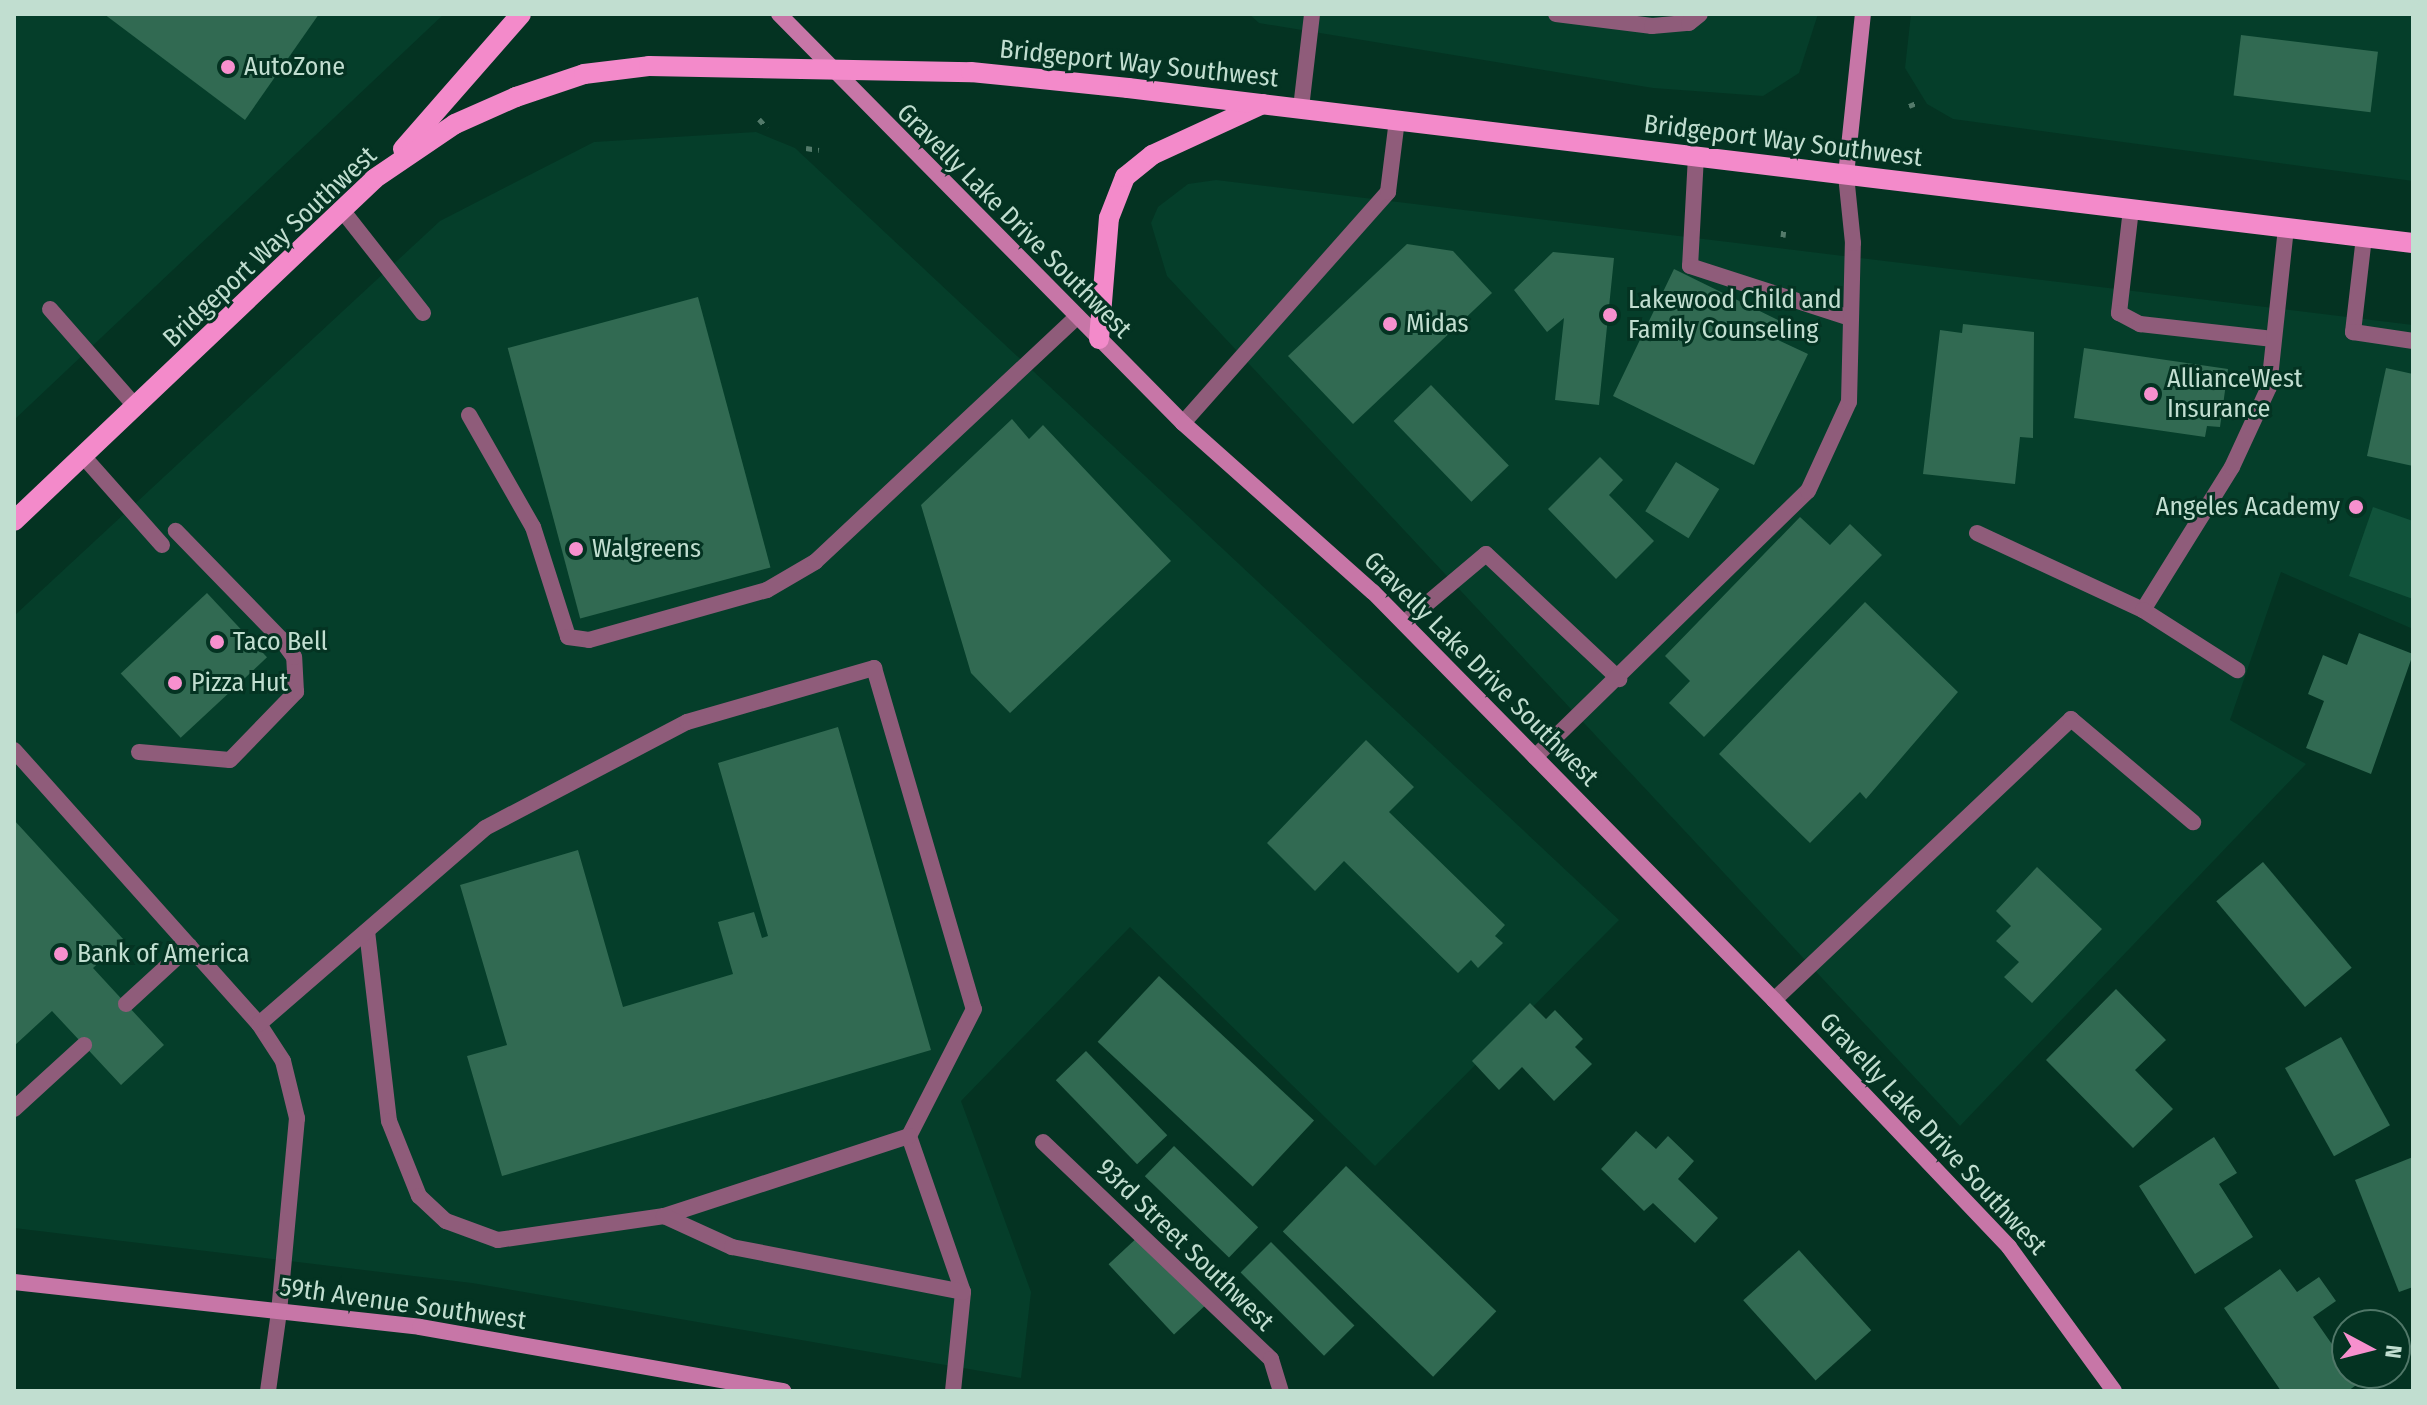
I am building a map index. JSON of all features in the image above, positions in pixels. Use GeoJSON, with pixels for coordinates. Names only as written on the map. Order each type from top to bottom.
{"type":"FeatureCollection","features":[{"type":"Feature","properties":{"kind":"main road"},"geometry":{"type":"LineString","coordinates":[[374,179],[521,14]]}},
{"type":"Feature","properties":{"kind":"main road","name":"Bridgeport Way Southwest"},"geometry":{"type":"LineString","coordinates":[[14,521],[374,179],[455,124],[584,74],[649,66],[971,72],[1301,108],[2413,243]]}},
{"type":"Feature","properties":{"kind":"main road"},"geometry":{"type":"LineString","coordinates":[[1099,339],[1109,218],[1125,177],[1152,155],[1263,104]]}},
{"type":"Feature","properties":{"kind":"street","name":"Gravelly Lake Drive Southwest"},"geometry":{"type":"LineString","coordinates":[[779,14],[826,67],[1183,423],[1404,623],[1774,1000],[2009,1247],[2114,1391]]}},
{"type":"Feature","properties":{"kind":"street"},"geometry":{"type":"LineString","coordinates":[[1301,108],[1312,14]]}},
{"type":"Feature","properties":{"kind":"street"},"geometry":{"type":"LineString","coordinates":[[1556,14],[1652,26],[1689,23],[1700,14]]}},
{"type":"Feature","properties":{"kind":"street"},"geometry":{"type":"LineString","coordinates":[[1535,757],[1644,655],[1808,491],[1849,402],[1846,175],[1863,14]]}},
{"type":"Feature","properties":{"kind":"street"},"geometry":{"type":"LineString","coordinates":[[1183,423],[1388,192],[1397,120]]}},
{"type":"Feature","properties":{"kind":"street"},"geometry":{"type":"LineString","coordinates":[[1696,156],[1690,266],[1850,318]]}},
{"type":"Feature","properties":{"kind":"street"},"geometry":{"type":"LineString","coordinates":[[2131,209],[2119,313],[2140,324],[2273,339]]}},
{"type":"Feature","properties":{"kind":"street"},"geometry":{"type":"LineString","coordinates":[[342,210],[423,313]]}},
{"type":"Feature","properties":{"kind":"street"},"geometry":{"type":"LineString","coordinates":[[2143,610],[2232,467],[2269,387],[2286,228]]}},
{"type":"Feature","properties":{"kind":"street"},"geometry":{"type":"LineString","coordinates":[[2364,237],[2353,332],[2413,341]]}},
{"type":"Feature","properties":{"kind":"street"},"geometry":{"type":"LineString","coordinates":[[50,309],[136,407]]}},
{"type":"Feature","properties":{"kind":"street"},"geometry":{"type":"LineString","coordinates":[[469,415],[533,527],[568,637],[589,640],[767,590],[799,572],[1077,317]]}},
{"type":"Feature","properties":{"kind":"street"},"geometry":{"type":"LineString","coordinates":[[83,456],[162,545]]}},
{"type":"Feature","properties":{"kind":"street"},"geometry":{"type":"LineString","coordinates":[[139,752],[230,760],[296,692],[294,657],[281,639],[176,531]]}},
{"type":"Feature","properties":{"kind":"street"},"geometry":{"type":"LineString","coordinates":[[1977,533],[2143,610],[2237,670]]}},
{"type":"Feature","properties":{"kind":"street"},"geometry":{"type":"LineString","coordinates":[[1404,623],[1486,554],[1619,679]]}},
{"type":"Feature","properties":{"kind":"street"},"geometry":{"type":"LineString","coordinates":[[259,1024],[485,828],[687,722],[874,668],[974,1009],[909,1136],[664,1216],[498,1240],[446,1221],[419,1196],[389,1121],[367,931]]}},
{"type":"Feature","properties":{"kind":"street"},"geometry":{"type":"LineString","coordinates":[[1774,1000],[2071,719],[2193,822]]}},
{"type":"Feature","properties":{"kind":"street"},"geometry":{"type":"LineString","coordinates":[[14,750],[259,1024],[283,1061],[297,1118],[279,1312],[268,1391]]}},
{"type":"Feature","properties":{"kind":"street"},"geometry":{"type":"LineString","coordinates":[[126,1004],[189,946]]}},
{"type":"Feature","properties":{"kind":"street"},"geometry":{"type":"LineString","coordinates":[[14,1109],[84,1045]]}},
{"type":"Feature","properties":{"kind":"street"},"geometry":{"type":"LineString","coordinates":[[909,1136],[963,1292],[953,1391]]}},
{"type":"Feature","properties":{"kind":"street","name":"93rd Street Southwest"},"geometry":{"type":"LineString","coordinates":[[1043,1142],[1271,1359],[1281,1391]]}},
{"type":"Feature","properties":{"kind":"street"},"geometry":{"type":"LineString","coordinates":[[664,1216],[732,1247],[963,1292]]}},
{"type":"Feature","properties":{"kind":"street","name":"59th Avenue Southwest"},"geometry":{"type":"LineString","coordinates":[[14,1282],[420,1327],[783,1391]]}},
{"type":"Feature","properties":{"kind":"path"},"geometry":{"type":"LineString","coordinates":[[1909,106],[1919,102]]}},
{"type":"Feature","properties":{"kind":"path"},"geometry":{"type":"LineString","coordinates":[[759,119],[767,128]]}},
{"type":"Feature","properties":{"kind":"path"},"geometry":{"type":"LineString","coordinates":[[806,148],[819,150]]}},
{"type":"Feature","properties":{"kind":"path"},"geometry":{"type":"LineString","coordinates":[[1783,237],[1784,227]]}},
{"type":"Feature","properties":{"kind":"shaded area"},"geometry":{"type":"Polygon","coordinates":[[[14,14],[444,14],[14,420],[14,14]]]}},
{"type":"Feature","properties":{"kind":"shaded area"},"geometry":{"type":"Polygon","coordinates":[[[1249,14],[1818,14],[1799,73],[1763,96],[1653,88],[1259,23],[1249,14]]]}},
{"type":"Feature","properties":{"kind":"shaded area"},"geometry":{"type":"Polygon","coordinates":[[[1911,14],[2413,14],[2413,181],[1953,119],[1927,104],[1905,68],[1911,14]]]}},
{"type":"Feature","properties":{"kind":"shaded area"},"geometry":{"type":"Polygon","coordinates":[[[756,132],[795,148],[1619,920],[1375,1166],[1130,927],[961,1101],[1031,1292],[1021,1378],[472,1283],[14,1228],[14,616],[440,221],[594,142],[756,132]]]}},
{"type":"Feature","properties":{"kind":"shaded area"},"geometry":{"type":"Polygon","coordinates":[[[1216,180],[2413,325],[2413,629],[2281,572],[2230,720],[2306,764],[1960,1126],[1167,276],[1151,223],[1158,207],[1188,184],[1216,180]]]}},
{"type":"Feature","properties":{"kind":"shaded area"},"geometry":{"type":"Polygon","coordinates":[[[2373,507],[2413,521],[2413,599],[2349,576],[2373,507]]]}},
{"type":"Feature","properties":{"kind":"building","name":"AutoZone"},"geometry":{"type":"Polygon","coordinates":[[[104,14],[319,14],[245,120],[104,14]]]}},
{"type":"Feature","properties":{"kind":"building"},"geometry":{"type":"Polygon","coordinates":[[[2241,35],[2378,52],[2371,112],[2234,96],[2241,35]]]}},
{"type":"Feature","properties":{"kind":"building","name":"Midas"},"geometry":{"type":"Polygon","coordinates":[[[1407,244],[1453,251],[1492,293],[1353,424],[1288,356],[1407,244]]]}},
{"type":"Feature","properties":{"kind":"building"},"geometry":{"type":"Polygon","coordinates":[[[1553,252],[1614,258],[1599,405],[1555,400],[1564,318],[1547,332],[1514,290],[1553,252]]]}},
{"type":"Feature","properties":{"kind":"building"},"geometry":{"type":"Polygon","coordinates":[[[1674,269],[1782,322],[1774,338],[1808,354],[1754,465],[1613,396],[1674,269]]]}},
{"type":"Feature","properties":{"kind":"building","name":"Walgreens"},"geometry":{"type":"Polygon","coordinates":[[[698,297],[770,567],[580,618],[508,348],[698,297]]]}},
{"type":"Feature","properties":{"kind":"building"},"geometry":{"type":"Polygon","coordinates":[[[1963,324],[2034,332],[2033,438],[2020,437],[2015,484],[1923,474],[1940,330],[1962,333],[1963,324]]]}},
{"type":"Feature","properties":{"kind":"building","name":"AllianceWest Insurance"},"geometry":{"type":"Polygon","coordinates":[[[2084,348],[2228,369],[2220,427],[2207,426],[2205,437],[2074,418],[2084,348]]]}},
{"type":"Feature","properties":{"kind":"building"},"geometry":{"type":"Polygon","coordinates":[[[2386,368],[2413,374],[2413,466],[2367,456],[2386,368]]]}},
{"type":"Feature","properties":{"kind":"building"},"geometry":{"type":"Polygon","coordinates":[[[1431,385],[1509,466],[1471,502],[1394,421],[1431,385]]]}},
{"type":"Feature","properties":{"kind":"building"},"geometry":{"type":"Polygon","coordinates":[[[1012,419],[1029,439],[1043,425],[1171,561],[1010,713],[971,673],[921,505],[1012,419]]]}},
{"type":"Feature","properties":{"kind":"building"},"geometry":{"type":"Polygon","coordinates":[[[1600,457],[1623,480],[1609,495],[1654,541],[1616,579],[1548,509],[1600,457]]]}},
{"type":"Feature","properties":{"kind":"building"},"geometry":{"type":"Polygon","coordinates":[[[1676,462],[1719,489],[1689,538],[1645,511],[1676,462]]]}},
{"type":"Feature","properties":{"kind":"building"},"geometry":{"type":"Polygon","coordinates":[[[1800,517],[1830,545],[1850,524],[1882,555],[1704,737],[1669,703],[1690,681],[1665,656],[1800,517]]]}},
{"type":"Feature","properties":{"kind":"building"},"geometry":{"type":"Polygon","coordinates":[[[207,593],[267,657],[181,738],[121,673],[207,593]]]}},
{"type":"Feature","properties":{"kind":"building"},"geometry":{"type":"Polygon","coordinates":[[[1865,602],[1958,692],[1866,799],[1860,792],[1810,843],[1719,754],[1865,602]]]}},
{"type":"Feature","properties":{"kind":"building"},"geometry":{"type":"Polygon","coordinates":[[[2359,633],[2413,654],[2371,774],[2306,748],[2324,701],[2308,694],[2323,655],[2347,665],[2359,633]]]}},
{"type":"Feature","properties":{"kind":"building"},"geometry":{"type":"Polygon","coordinates":[[[838,727],[931,1050],[502,1176],[467,1056],[507,1045],[460,885],[578,850],[623,1007],[733,974],[718,922],[754,912],[762,938],[768,936],[718,763],[838,727]]]}},
{"type":"Feature","properties":{"kind":"building"},"geometry":{"type":"Polygon","coordinates":[[[1366,740],[1414,787],[1389,812],[1505,925],[1495,936],[1503,943],[1478,968],[1471,960],[1458,973],[1344,861],[1315,891],[1267,843],[1366,740]]]}},
{"type":"Feature","properties":{"kind":"building","name":"Bank of America"},"geometry":{"type":"Polygon","coordinates":[[[14,820],[124,940],[93,968],[164,1045],[121,1085],[52,1011],[14,1046],[14,820]]]}},
{"type":"Feature","properties":{"kind":"building"},"geometry":{"type":"Polygon","coordinates":[[[2263,862],[2352,968],[2305,1007],[2216,901],[2263,862]]]}},
{"type":"Feature","properties":{"kind":"building"},"geometry":{"type":"Polygon","coordinates":[[[2037,867],[2102,929],[2032,1003],[2004,977],[2019,962],[1996,941],[2011,926],[1996,911],[2037,867]]]}},
{"type":"Feature","properties":{"kind":"building"},"geometry":{"type":"Polygon","coordinates":[[[1159,976],[1314,1121],[1253,1186],[1098,1042],[1159,976]]]}},
{"type":"Feature","properties":{"kind":"building"},"geometry":{"type":"Polygon","coordinates":[[[2116,989],[2166,1040],[2135,1070],[2173,1109],[2133,1148],[2046,1060],[2116,989]]]}},
{"type":"Feature","properties":{"kind":"building"},"geometry":{"type":"Polygon","coordinates":[[[1530,1003],[1546,1019],[1555,1010],[1583,1039],[1575,1047],[1592,1064],[1554,1101],[1522,1067],[1499,1090],[1472,1061],[1530,1003]]]}},
{"type":"Feature","properties":{"kind":"building"},"geometry":{"type":"Polygon","coordinates":[[[2341,1037],[2390,1125],[2334,1156],[2285,1068],[2341,1037]]]}},
{"type":"Feature","properties":{"kind":"building"},"geometry":{"type":"Polygon","coordinates":[[[1086,1051],[1167,1135],[1137,1164],[1056,1080],[1086,1051]]]}},
{"type":"Feature","properties":{"kind":"building"},"geometry":{"type":"Polygon","coordinates":[[[1636,1131],[1656,1149],[1668,1136],[1694,1161],[1678,1179],[1718,1218],[1695,1243],[1653,1203],[1644,1211],[1601,1169],[1636,1131]]]}},
{"type":"Feature","properties":{"kind":"building"},"geometry":{"type":"Polygon","coordinates":[[[2214,1137],[2237,1173],[2219,1184],[2253,1237],[2195,1274],[2139,1186],[2214,1137]]]}},
{"type":"Feature","properties":{"kind":"building"},"geometry":{"type":"Polygon","coordinates":[[[1174,1146],[1258,1227],[1229,1257],[1145,1176],[1174,1146]]]}},
{"type":"Feature","properties":{"kind":"building"},"geometry":{"type":"Polygon","coordinates":[[[2413,1157],[2413,1287],[2399,1292],[2355,1180],[2413,1157]]]}},
{"type":"Feature","properties":{"kind":"building"},"geometry":{"type":"Polygon","coordinates":[[[1346,1166],[1496,1311],[1433,1377],[1283,1231],[1346,1166]]]}},
{"type":"Feature","properties":{"kind":"building"},"geometry":{"type":"Polygon","coordinates":[[[1140,1235],[1205,1305],[1174,1335],[1109,1264],[1140,1235]]]}},
{"type":"Feature","properties":{"kind":"building"},"geometry":{"type":"Polygon","coordinates":[[[1271,1242],[1354,1325],[1324,1356],[1241,1272],[1271,1242]]]}},
{"type":"Feature","properties":{"kind":"building"},"geometry":{"type":"Polygon","coordinates":[[[1799,1250],[1871,1330],[1816,1380],[1743,1300],[1799,1250]]]}},
{"type":"Feature","properties":{"kind":"building"},"geometry":{"type":"Polygon","coordinates":[[[2280,1269],[2297,1292],[2319,1277],[2336,1301],[2313,1317],[2331,1343],[2331,1389],[2351,1389],[2281,1391],[2224,1308],[2280,1269]]]}},
{"type":"Feature","properties":{"kind":"place","name":"AutoZone"},"geometry":{"type":"Point","coordinates":[228,67]}},
{"type":"Feature","properties":{"kind":"place","name":"Lakewood Child and Family Counseling"},"geometry":{"type":"Point","coordinates":[1610,315]}},
{"type":"Feature","properties":{"kind":"place","name":"Midas"},"geometry":{"type":"Point","coordinates":[1390,324]}},
{"type":"Feature","properties":{"kind":"place","name":"AllianceWest Insurance"},"geometry":{"type":"Point","coordinates":[2151,394]}},
{"type":"Feature","properties":{"kind":"place","name":"Angeles Academy"},"geometry":{"type":"Point","coordinates":[2356,507]}},
{"type":"Feature","properties":{"kind":"place","name":"Walgreens"},"geometry":{"type":"Point","coordinates":[576,549]}},
{"type":"Feature","properties":{"kind":"place","name":"Taco Bell"},"geometry":{"type":"Point","coordinates":[217,642]}},
{"type":"Feature","properties":{"kind":"place","name":"Pizza Hut"},"geometry":{"type":"Point","coordinates":[175,683]}},
{"type":"Feature","properties":{"kind":"place","name":"Bank of America"},"geometry":{"type":"Point","coordinates":[61,954]}}]}
